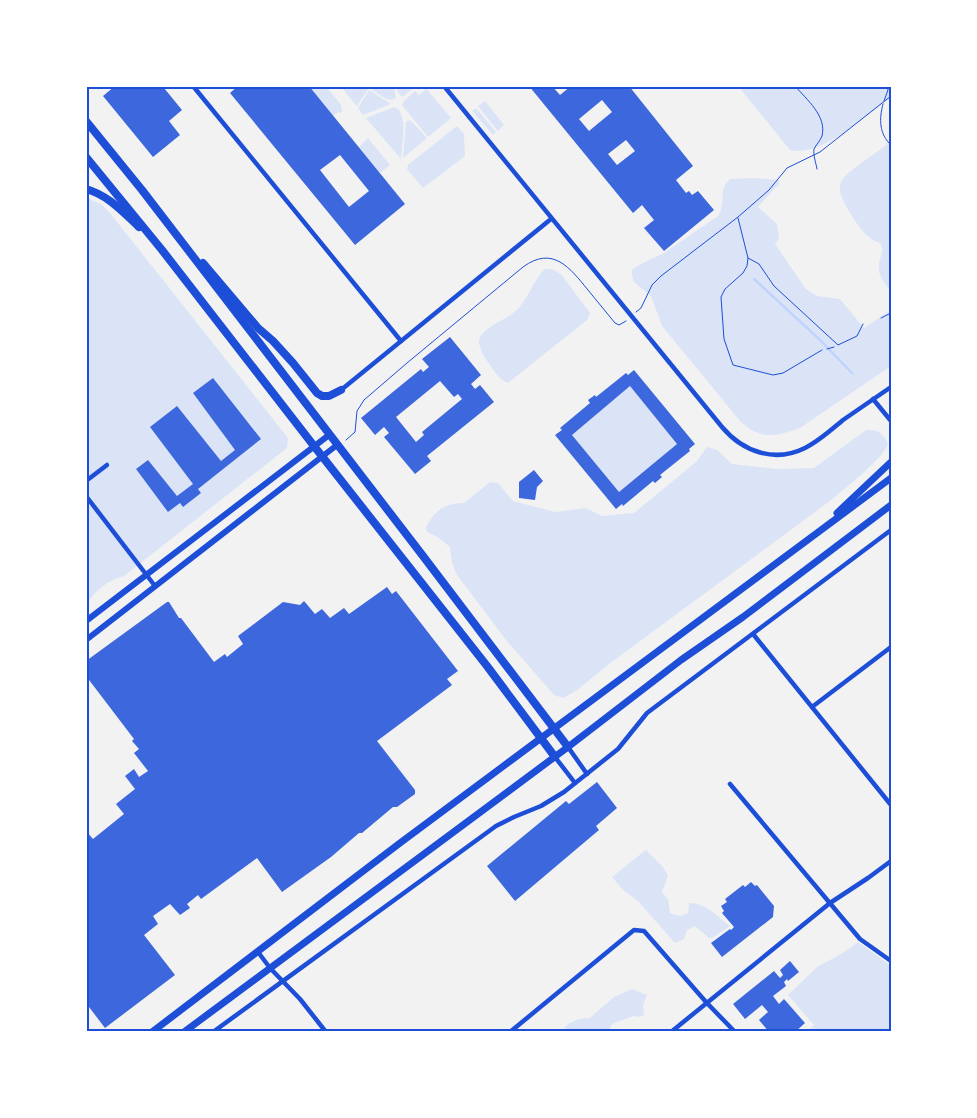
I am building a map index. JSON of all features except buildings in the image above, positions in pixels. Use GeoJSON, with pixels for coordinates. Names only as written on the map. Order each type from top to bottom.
{"type":"FeatureCollection","features":[{"type":"Feature","properties":{"kind":"highway"},"geometry":{"type":"LineString","coordinates":[[86,120],[568,748]]}},
{"type":"Feature","properties":{"kind":"highway"},"geometry":{"type":"LineString","coordinates":[[86,157],[162,250],[487,666],[555,756]]}},
{"type":"Feature","properties":{"kind":"highway"},"geometry":{"type":"LineString","coordinates":[[86,189],[103,196],[115,204],[162,250]]}},
{"type":"Feature","properties":{"kind":"highway"},"geometry":{"type":"LineString","coordinates":[[172,230],[214,274],[258,328],[293,363],[317,393],[322,396],[329,396],[341,390]]}},
{"type":"Feature","properties":{"kind":"main road"},"geometry":{"type":"LineString","coordinates":[[86,621],[329,435]]}},
{"type":"Feature","properties":{"kind":"main road"},"geometry":{"type":"LineString","coordinates":[[86,640],[337,445]]}},
{"type":"Feature","properties":{"kind":"main road"},"geometry":{"type":"LineString","coordinates":[[821,530],[891,462]]}},
{"type":"Feature","properties":{"kind":"main road"},"geometry":{"type":"LineString","coordinates":[[152,1032],[400,843],[891,478]]}},
{"type":"Feature","properties":{"kind":"main road"},"geometry":{"type":"LineString","coordinates":[[184,1032],[568,748],[680,660],[743,617],[891,506]]}},
{"type":"Feature","properties":{"kind":"street"},"geometry":{"type":"LineString","coordinates":[[194,86],[402,341]]}},
{"type":"Feature","properties":{"kind":"street"},"geometry":{"type":"LineString","coordinates":[[444,86],[722,427],[741,445],[765,454],[782,455],[797,451],[812,443],[891,386]]}},
{"type":"Feature","properties":{"kind":"street"},"geometry":{"type":"LineString","coordinates":[[341,390],[552,219]]}},
{"type":"Feature","properties":{"kind":"street"},"geometry":{"type":"LineString","coordinates":[[874,399],[891,421]]}},
{"type":"Feature","properties":{"kind":"street"},"geometry":{"type":"LineString","coordinates":[[86,481],[107,465]]}},
{"type":"Feature","properties":{"kind":"street"},"geometry":{"type":"LineString","coordinates":[[86,496],[155,586]]}},
{"type":"Feature","properties":{"kind":"street"},"geometry":{"type":"LineString","coordinates":[[213,1032],[496,826],[541,806],[575,783],[618,748],[647,713],[891,530]]}},
{"type":"Feature","properties":{"kind":"street"},"geometry":{"type":"LineString","coordinates":[[753,634],[891,805]]}},
{"type":"Feature","properties":{"kind":"street"},"geometry":{"type":"LineString","coordinates":[[812,707],[890,649]]}},
{"type":"Feature","properties":{"kind":"street"},"geometry":{"type":"LineString","coordinates":[[568,748],[587,774]]}},
{"type":"Feature","properties":{"kind":"street"},"geometry":{"type":"LineString","coordinates":[[555,756],[575,783]]}},
{"type":"Feature","properties":{"kind":"street"},"geometry":{"type":"LineString","coordinates":[[730,784],[860,939],[891,961]]}},
{"type":"Feature","properties":{"kind":"street"},"geometry":{"type":"LineString","coordinates":[[671,1032],[830,903],[891,861]]}},
{"type":"Feature","properties":{"kind":"street"},"geometry":{"type":"LineString","coordinates":[[510,1032],[634,930],[644,932],[735,1032]]}},
{"type":"Feature","properties":{"kind":"street"},"geometry":{"type":"LineString","coordinates":[[258,952],[326,1032]]}},
{"type":"Feature","properties":{"kind":"path"},"geometry":{"type":"LineString","coordinates":[[795,86],[820,115],[822,134],[819,143],[814,148],[817,169]]}},
{"type":"Feature","properties":{"kind":"path"},"geometry":{"type":"LineString","coordinates":[[886,86],[888,90],[880,116],[880,125],[886,141],[891,145]]}},
{"type":"Feature","properties":{"kind":"path"},"geometry":{"type":"LineString","coordinates":[[636,312],[641,308],[652,285],[661,276],[738,217],[769,190],[787,168],[814,156],[891,96]]}},
{"type":"Feature","properties":{"kind":"path"},"geometry":{"type":"LineString","coordinates":[[738,217],[748,258],[747,266],[743,273],[724,289],[721,297],[724,340],[733,365],[773,375],[783,373],[822,350]]}},
{"type":"Feature","properties":{"kind":"path"},"geometry":{"type":"LineString","coordinates":[[748,258],[758,264],[774,286],[838,345],[857,336],[863,324]]}},
{"type":"Feature","properties":{"kind":"path"},"geometry":{"type":"LineString","coordinates":[[346,440],[355,432],[356,411],[364,400],[523,267],[533,262],[550,259],[567,265],[615,323],[619,325],[626,320]]}},
{"type":"Feature","properties":{"kind":"path"},"geometry":{"type":"LineString","coordinates":[[881,318],[891,313]]}},
{"type":"Feature","properties":{"kind":"path"},"geometry":{"type":"LineString","coordinates":[[827,349],[834,347]]}},
{"type":"Feature","properties":{"kind":"shaded area"},"geometry":{"type":"Polygon","coordinates":[[[309,86],[326,86],[341,105],[342,112],[338,112],[333,116],[309,86]]]}},
{"type":"Feature","properties":{"kind":"shaded area"},"geometry":{"type":"Polygon","coordinates":[[[340,86],[364,86],[368,89],[357,106],[340,86]]]}},
{"type":"Feature","properties":{"kind":"shaded area"},"geometry":{"type":"Polygon","coordinates":[[[372,86],[394,86],[396,98],[390,100],[383,97],[371,89],[372,86]]]}},
{"type":"Feature","properties":{"kind":"shaded area"},"geometry":{"type":"Polygon","coordinates":[[[396,86],[415,86],[403,97],[399,94],[396,86]]]}},
{"type":"Feature","properties":{"kind":"shaded area"},"geometry":{"type":"Polygon","coordinates":[[[424,86],[451,118],[428,137],[402,105],[415,91],[419,95],[426,89],[424,86]]]}},
{"type":"Feature","properties":{"kind":"shaded area"},"geometry":{"type":"Polygon","coordinates":[[[738,86],[891,86],[891,98],[829,142],[816,148],[802,151],[790,150],[738,86]]]}},
{"type":"Feature","properties":{"kind":"shaded area"},"geometry":{"type":"Polygon","coordinates":[[[369,90],[391,104],[363,115],[358,108],[369,90]]]}},
{"type":"Feature","properties":{"kind":"shaded area"},"geometry":{"type":"Polygon","coordinates":[[[485,101],[504,125],[498,131],[478,106],[485,101]]]}},
{"type":"Feature","properties":{"kind":"shaded area"},"geometry":{"type":"Polygon","coordinates":[[[394,107],[402,115],[403,122],[401,159],[366,118],[394,107]]]}},
{"type":"Feature","properties":{"kind":"shaded area"},"geometry":{"type":"Polygon","coordinates":[[[476,108],[496,132],[493,135],[472,111],[476,108]]]}},
{"type":"Feature","properties":{"kind":"shaded area"},"geometry":{"type":"Polygon","coordinates":[[[410,120],[427,138],[403,158],[406,122],[410,120]]]}},
{"type":"Feature","properties":{"kind":"shaded area"},"geometry":{"type":"Polygon","coordinates":[[[457,126],[464,134],[465,156],[423,188],[407,169],[408,165],[457,126]]]}},
{"type":"Feature","properties":{"kind":"shaded area"},"geometry":{"type":"Polygon","coordinates":[[[368,138],[390,165],[380,173],[359,147],[368,138]]]}},
{"type":"Feature","properties":{"kind":"shaded area"},"geometry":{"type":"Polygon","coordinates":[[[891,141],[891,292],[879,271],[882,246],[867,236],[858,224],[843,201],[840,184],[855,168],[891,141]]]}},
{"type":"Feature","properties":{"kind":"shaded area"},"geometry":{"type":"Polygon","coordinates":[[[730,179],[779,180],[779,184],[758,207],[777,224],[779,238],[775,244],[806,289],[817,296],[840,299],[864,328],[891,310],[891,366],[800,428],[775,435],[761,434],[740,421],[662,326],[651,296],[634,282],[632,275],[632,270],[637,266],[664,253],[718,216],[722,207],[724,187],[730,179]]]}},
{"type":"Feature","properties":{"kind":"shaded area"},"geometry":{"type":"Polygon","coordinates":[[[86,198],[101,204],[110,213],[288,438],[287,448],[124,576],[102,587],[86,604],[86,198]]]}},
{"type":"Feature","properties":{"kind":"shaded area"},"geometry":{"type":"Polygon","coordinates":[[[545,269],[552,269],[561,274],[590,313],[587,320],[508,383],[499,377],[487,361],[480,348],[480,338],[492,326],[518,308],[545,269]]]}},
{"type":"Feature","properties":{"kind":"shaded area"},"geometry":{"type":"Polygon","coordinates":[[[630,386],[677,444],[619,492],[572,435],[630,386]]]}},
{"type":"Feature","properties":{"kind":"shaded area"},"geometry":{"type":"Polygon","coordinates":[[[866,430],[880,432],[888,444],[879,458],[862,474],[830,501],[609,664],[576,691],[563,698],[554,695],[506,640],[457,575],[452,563],[450,547],[439,538],[427,532],[426,527],[437,512],[451,504],[464,503],[490,482],[498,483],[513,501],[555,512],[586,508],[602,516],[634,513],[697,461],[707,447],[717,450],[732,464],[777,469],[814,468],[866,430]]]}},
{"type":"Feature","properties":{"kind":"shaded area"},"geometry":{"type":"Polygon","coordinates":[[[646,850],[663,867],[668,876],[662,892],[668,899],[670,913],[680,916],[688,913],[689,903],[701,905],[730,926],[709,938],[695,926],[687,930],[684,939],[675,943],[638,901],[623,890],[612,877],[646,850]]]}},
{"type":"Feature","properties":{"kind":"shaded area"},"geometry":{"type":"Polygon","coordinates":[[[858,942],[891,966],[891,1032],[807,1032],[814,1025],[788,995],[817,967],[843,953],[858,942]]]}},
{"type":"Feature","properties":{"kind":"shaded area"},"geometry":{"type":"Polygon","coordinates":[[[632,989],[647,995],[643,1005],[644,1015],[633,1016],[612,1024],[609,1032],[568,1032],[564,1028],[579,1019],[590,1018],[614,997],[632,989]]]}},
{"type":"Feature","properties":{"kind":"waterway"},"geometry":{"type":"LineString","coordinates":[[754,279],[819,339],[852,373]]}}]}
